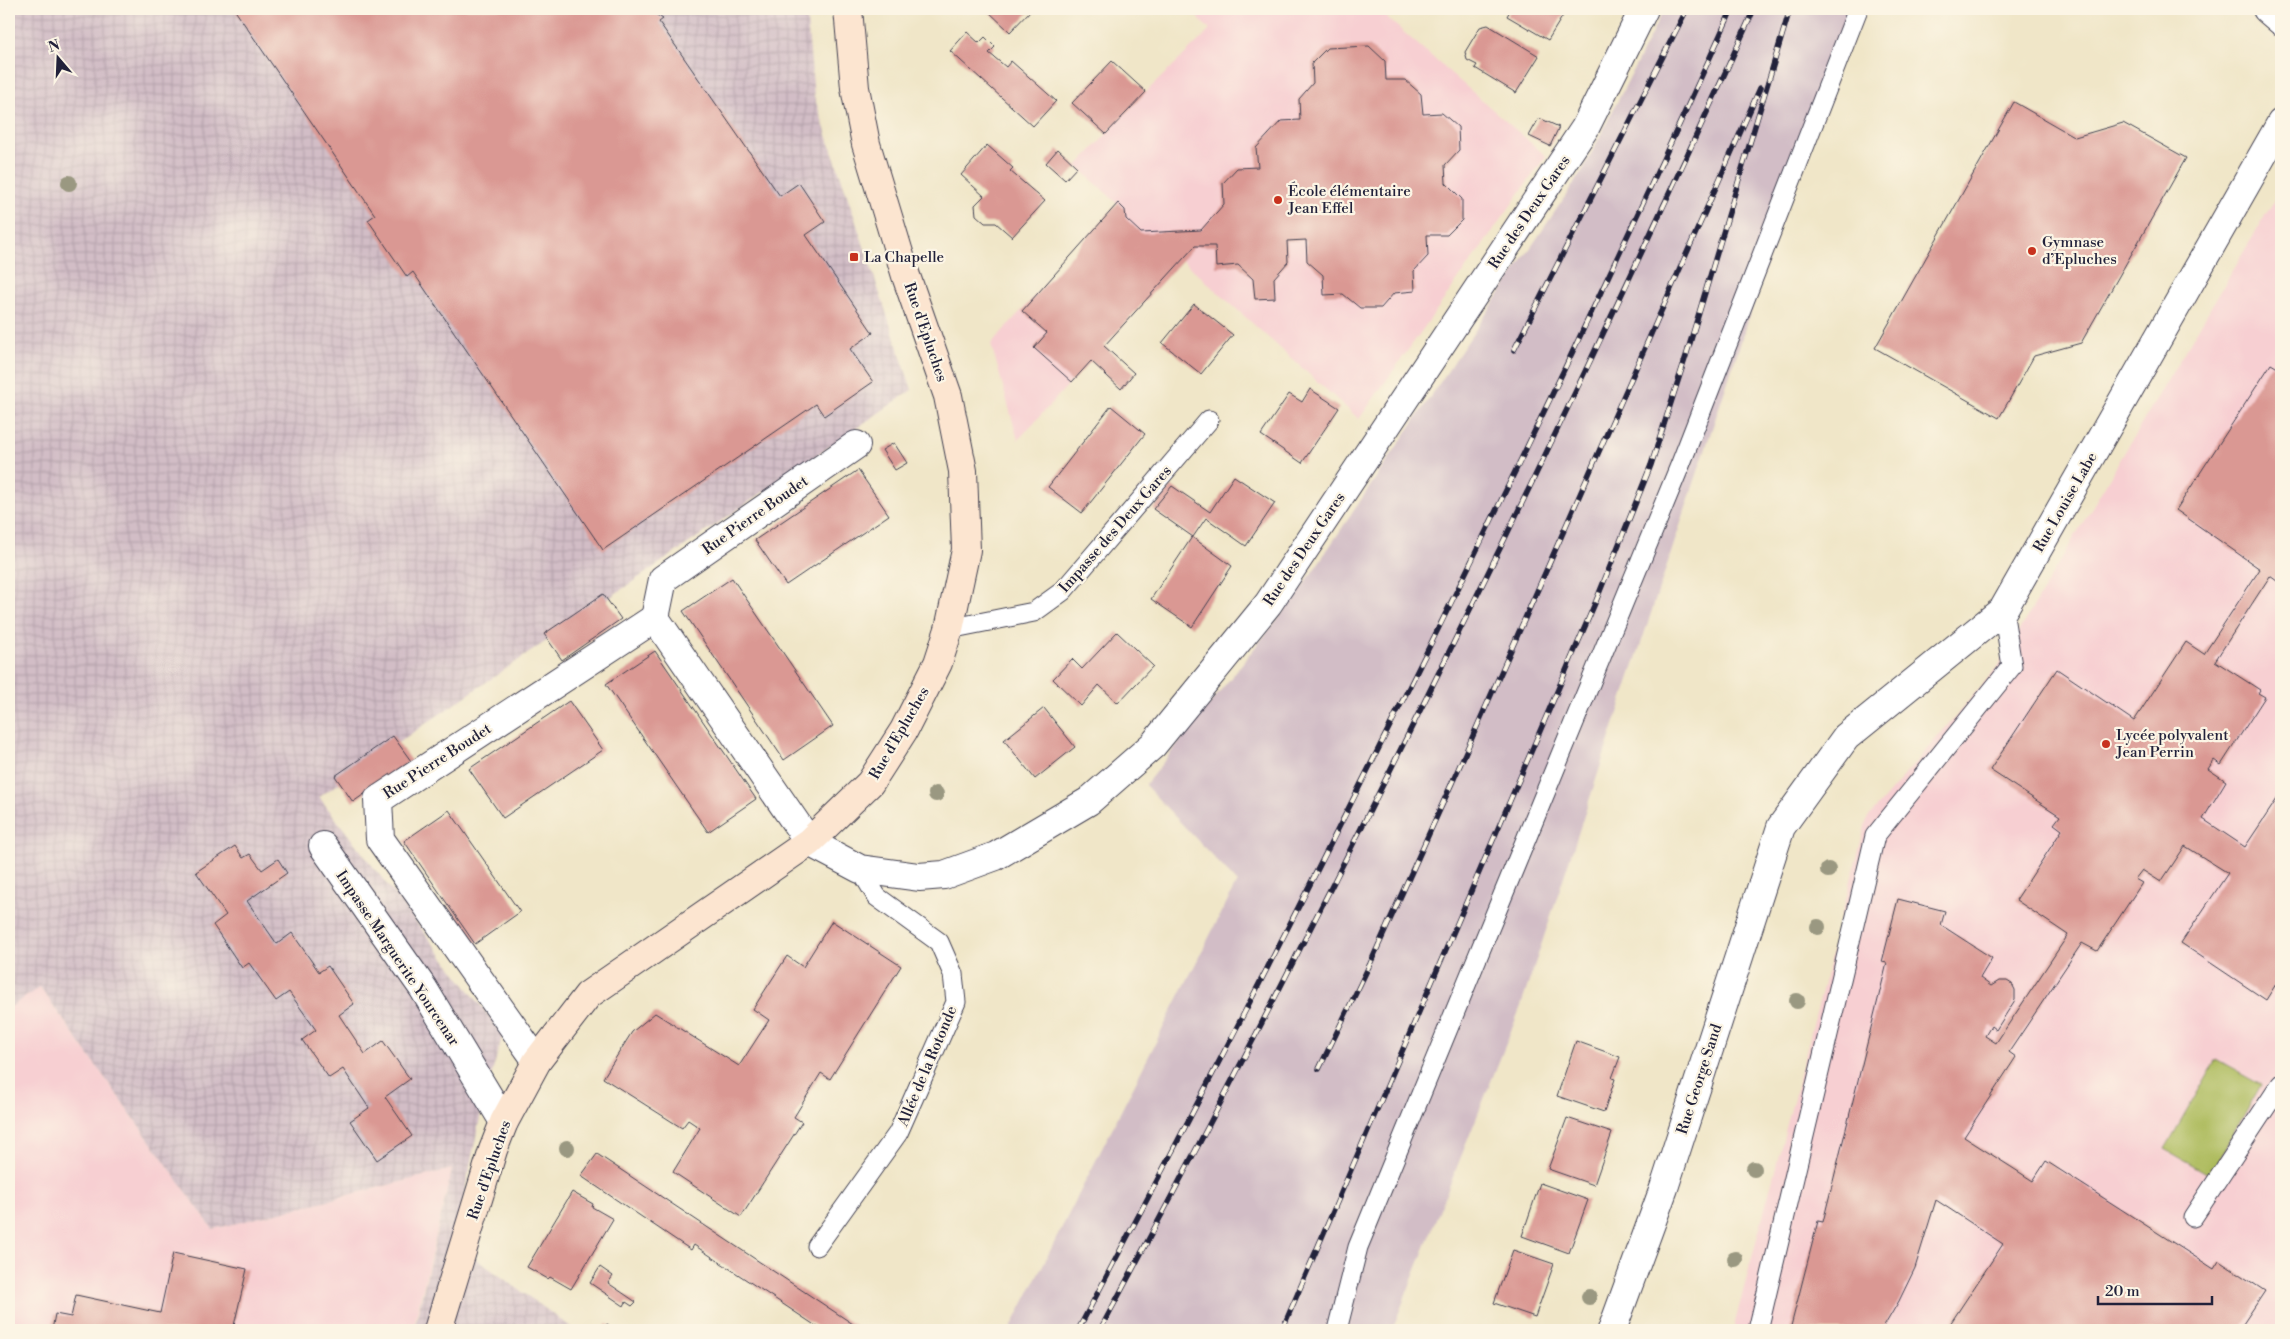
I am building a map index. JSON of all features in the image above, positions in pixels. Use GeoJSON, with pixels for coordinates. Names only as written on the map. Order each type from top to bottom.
{"type":"FeatureCollection","features":[{"type":"Feature","properties":{"kind":"street","name":"Rue d'Epluches"},"geometry":{"type":"LineString","coordinates":[[438,1330],[487,1168],[504,1122],[537,1061],[588,994],[809,842],[870,783],[908,722],[938,663],[949,630],[966,550],[963,472],[948,396],[906,276],[866,144],[855,88],[848,9]]}},
{"type":"Feature","properties":{"kind":"street","name":"Rue des Deux Gares"},"geometry":{"type":"LineString","coordinates":[[809,842],[860,869],[919,877],[944,875],[996,856],[1089,801],[1153,745],[1268,604],[1569,153],[1585,128],[1644,9]]}},
{"type":"Feature","properties":{"kind":"street"},"geometry":{"type":"LineString","coordinates":[[2267,9],[2281,21]]}},
{"type":"Feature","properties":{"kind":"street","name":"Rue Louise Labe"},"geometry":{"type":"LineString","coordinates":[[1781,826],[1846,737],[2003,610],[2281,123]]}},
{"type":"Feature","properties":{"kind":"street","name":"Rue Pierre Boudet"},"geometry":{"type":"LineString","coordinates":[[537,1061],[380,839],[378,800],[655,618],[663,580],[856,445]]}},
{"type":"Feature","properties":{"kind":"street"},"geometry":{"type":"LineString","coordinates":[[655,618],[809,842]]}},
{"type":"Feature","properties":{"kind":"street","name":"Rue George Sand"},"geometry":{"type":"LineString","coordinates":[[1612,1330],[1664,1188],[1781,826]]}},
{"type":"Feature","properties":{"kind":"street","name":"Impasse Marguerite Yourcenar"},"geometry":{"type":"LineString","coordinates":[[323,846],[423,988],[504,1122]]}},
{"type":"Feature","properties":{"kind":"lane"},"geometry":{"type":"LineString","coordinates":[[1337,1330],[1358,1247],[1681,464],[1858,9]]}},
{"type":"Feature","properties":{"kind":"lane","name":"Impasse des Deux Gares"},"geometry":{"type":"LineString","coordinates":[[949,630],[1034,612],[1063,591],[1209,420]]}},
{"type":"Feature","properties":{"kind":"lane"},"geometry":{"type":"LineString","coordinates":[[1758,1330],[1875,836],[2012,666],[2003,610]]}},
{"type":"Feature","properties":{"kind":"lane","name":"Allée de la Rotonde"},"geometry":{"type":"LineString","coordinates":[[817,1246],[898,1133],[956,1002],[953,974],[939,942],[877,897],[860,869]]}},
{"type":"Feature","properties":{"kind":"lane"},"geometry":{"type":"LineString","coordinates":[[2193,1217],[2281,1084]]}},
{"type":"Feature","properties":{"kind":"shaded area"},"geometry":{"type":"Polygon","coordinates":[[[9,9],[806,9],[814,96],[912,390],[319,797],[503,1034],[482,1108],[454,1243],[575,1330],[414,1330],[452,1169],[213,1229],[40,987],[9,1008],[9,9]]]}},
{"type":"Feature","properties":{"kind":"shaded area"},"geometry":{"type":"Polygon","coordinates":[[[1189,9],[1377,9],[1546,156],[1359,419],[1182,260],[1018,440],[991,344],[1118,204],[1077,166],[1146,92],[1210,30],[1189,9]]]}},
{"type":"Feature","properties":{"kind":"shaded area"},"geometry":{"type":"Polygon","coordinates":[[[1664,9],[1851,9],[1521,1006],[1392,1330],[1010,1330],[1237,882],[1145,785],[1297,595],[1583,170],[1664,9]]]}},
{"type":"Feature","properties":{"kind":"shaded area","name":"Lycée polyvalent Jean Perrin"},"geometry":{"type":"Polygon","coordinates":[[[2281,189],[2281,1330],[1733,1330],[1867,819],[1996,669],[2281,189]]]}},
{"type":"Feature","properties":{"kind":"shaded area"},"geometry":{"type":"Polygon","coordinates":[[[39,986],[213,1229],[452,1169],[413,1330],[9,1330],[9,1008],[39,986]]]}},
{"type":"Feature","properties":{"kind":"green space"},"geometry":{"type":"Polygon","coordinates":[[[2216,1060],[2261,1085],[2210,1175],[2165,1149],[2216,1060]]]}},
{"type":"Feature","properties":{"kind":"building"},"geometry":{"type":"Polygon","coordinates":[[[234,9],[648,9],[663,19],[659,22],[780,196],[799,183],[825,222],[806,235],[873,333],[850,349],[873,382],[824,416],[816,404],[603,550],[413,272],[407,277],[368,220],[375,215],[234,9]]]}},
{"type":"Feature","properties":{"kind":"building"},"geometry":{"type":"Polygon","coordinates":[[[986,9],[1032,9],[1010,32],[986,9]]]}},
{"type":"Feature","properties":{"kind":"building"},"geometry":{"type":"Polygon","coordinates":[[[1511,9],[1567,9],[1548,40],[1507,16],[1511,9]]]}},
{"type":"Feature","properties":{"kind":"building"},"geometry":{"type":"Polygon","coordinates":[[[1488,25],[1539,56],[1516,93],[1475,68],[1477,65],[1467,60],[1465,52],[1480,27],[1488,25]]]}},
{"type":"Feature","properties":{"kind":"building"},"geometry":{"type":"Polygon","coordinates":[[[967,32],[979,43],[985,37],[995,47],[989,53],[1006,67],[1011,61],[1056,101],[1033,126],[950,51],[967,32]]]}},
{"type":"Feature","properties":{"kind":"building"},"geometry":{"type":"Polygon","coordinates":[[[1369,46],[1385,61],[1386,80],[1405,80],[1421,94],[1423,114],[1442,113],[1458,127],[1459,150],[1445,165],[1446,183],[1462,199],[1462,220],[1447,235],[1427,235],[1428,256],[1414,271],[1415,291],[1394,293],[1381,308],[1360,308],[1343,294],[1324,295],[1323,275],[1307,261],[1306,240],[1287,241],[1288,262],[1274,278],[1275,298],[1255,299],[1253,279],[1238,265],[1216,267],[1215,246],[1195,246],[1104,346],[1134,373],[1121,389],[1091,361],[1072,382],[1034,348],[1047,333],[1022,311],[1118,203],[1125,210],[1126,219],[1141,233],[1201,230],[1224,204],[1223,183],[1237,168],[1258,167],[1256,148],[1281,121],[1300,120],[1299,99],[1313,83],[1312,63],[1327,48],[1369,46]]]}},
{"type":"Feature","properties":{"kind":"building"},"geometry":{"type":"Polygon","coordinates":[[[1112,61],[1146,92],[1106,134],[1072,103],[1112,61]]]}},
{"type":"Feature","properties":{"kind":"building","name":"Gymnase d’Epluches"},"geometry":{"type":"Polygon","coordinates":[[[2014,102],[2075,137],[2123,123],[2186,158],[2081,343],[2034,356],[1999,418],[1875,348],[2014,102]]]}},
{"type":"Feature","properties":{"kind":"building"},"geometry":{"type":"Polygon","coordinates":[[[1539,118],[1559,127],[1550,146],[1529,136],[1539,118]]]}},
{"type":"Feature","properties":{"kind":"building"},"geometry":{"type":"Polygon","coordinates":[[[987,145],[1013,168],[1010,171],[1045,201],[1012,237],[996,223],[985,223],[976,215],[975,205],[984,196],[961,175],[987,145]]]}},
{"type":"Feature","properties":{"kind":"building"},"geometry":{"type":"Polygon","coordinates":[[[1058,149],[1077,167],[1065,180],[1046,163],[1058,149]]]}},
{"type":"Feature","properties":{"kind":"building"},"geometry":{"type":"Polygon","coordinates":[[[1194,304],[1233,335],[1201,374],[1162,343],[1194,304]]]}},
{"type":"Feature","properties":{"kind":"building"},"geometry":{"type":"Polygon","coordinates":[[[2271,364],[2281,370],[2281,584],[2270,576],[2215,661],[2260,690],[2258,693],[2265,697],[2221,765],[2214,760],[2208,769],[2226,781],[2203,819],[2245,847],[2281,793],[2281,976],[2266,1000],[2181,943],[2228,873],[2185,846],[2161,882],[2142,870],[2135,879],[2142,883],[2097,951],[2082,943],[2009,1052],[2016,1057],[1964,1137],[2033,1181],[2046,1161],[2214,1269],[2219,1261],[2265,1291],[2239,1330],[1946,1330],[2003,1244],[1936,1200],[1915,1268],[1882,1330],[1790,1330],[1818,1221],[1823,1222],[1887,963],[1882,962],[1898,899],[1945,911],[1941,925],[1992,958],[1980,978],[1991,986],[1999,981],[2007,981],[2012,984],[2015,990],[2015,1000],[1996,1030],[1991,1026],[1985,1036],[1996,1043],[2068,935],[2016,900],[2062,830],[2054,824],[2060,816],[1990,770],[2057,669],[2134,721],[2186,642],[2204,654],[2260,569],[2176,510],[2271,364]]]}},
{"type":"Feature","properties":{"kind":"building"},"geometry":{"type":"Polygon","coordinates":[[[1310,389],[1339,408],[1302,463],[1261,435],[1289,394],[1302,402],[1310,389]]]}},
{"type":"Feature","properties":{"kind":"building"},"geometry":{"type":"Polygon","coordinates":[[[1111,406],[1145,434],[1082,513],[1048,487],[1111,406]]]}},
{"type":"Feature","properties":{"kind":"building"},"geometry":{"type":"Polygon","coordinates":[[[894,443],[907,463],[895,470],[882,450],[894,443]]]}},
{"type":"Feature","properties":{"kind":"building"},"geometry":{"type":"Polygon","coordinates":[[[858,470],[889,515],[786,585],[755,540],[858,470]]]}},
{"type":"Feature","properties":{"kind":"building"},"geometry":{"type":"Polygon","coordinates":[[[1234,476],[1275,503],[1246,546],[1206,518],[1193,537],[1153,509],[1172,486],[1210,512],[1234,476]]]}},
{"type":"Feature","properties":{"kind":"building"},"geometry":{"type":"Polygon","coordinates":[[[1192,537],[1232,566],[1192,627],[1151,599],[1192,537]]]}},
{"type":"Feature","properties":{"kind":"building"},"geometry":{"type":"Polygon","coordinates":[[[732,578],[833,726],[784,760],[683,611],[732,578]]]}},
{"type":"Feature","properties":{"kind":"building"},"geometry":{"type":"Polygon","coordinates":[[[603,594],[621,619],[562,660],[544,634],[603,594]]]}},
{"type":"Feature","properties":{"kind":"building"},"geometry":{"type":"Polygon","coordinates":[[[1117,632],[1153,666],[1118,703],[1099,685],[1081,706],[1053,679],[1072,659],[1082,669],[1117,632]]]}},
{"type":"Feature","properties":{"kind":"building"},"geometry":{"type":"Polygon","coordinates":[[[655,651],[756,799],[708,832],[606,684],[655,651]]]}},
{"type":"Feature","properties":{"kind":"building"},"geometry":{"type":"Polygon","coordinates":[[[569,701],[603,750],[503,818],[469,769],[569,701]]]}},
{"type":"Feature","properties":{"kind":"building"},"geometry":{"type":"Polygon","coordinates":[[[1044,708],[1075,747],[1035,779],[1004,740],[1044,708]]]}},
{"type":"Feature","properties":{"kind":"building"},"geometry":{"type":"Polygon","coordinates":[[[393,736],[411,761],[353,802],[335,776],[393,736]]]}},
{"type":"Feature","properties":{"kind":"building"},"geometry":{"type":"Polygon","coordinates":[[[449,810],[520,912],[475,944],[404,841],[449,810]]]}},
{"type":"Feature","properties":{"kind":"building"},"geometry":{"type":"Polygon","coordinates":[[[235,846],[243,858],[250,854],[262,870],[278,859],[287,873],[247,901],[277,944],[292,933],[319,972],[328,966],[354,1004],[339,1015],[365,1054],[383,1041],[410,1079],[385,1097],[412,1136],[377,1160],[350,1121],[369,1108],[343,1069],[329,1078],[302,1040],[316,1030],[289,992],[276,1001],[249,963],[242,968],[213,925],[226,915],[196,872],[235,846]]]}},
{"type":"Feature","properties":{"kind":"building"},"geometry":{"type":"Polygon","coordinates":[[[832,921],[901,966],[830,1079],[821,1073],[794,1117],[802,1122],[741,1217],[673,1172],[700,1128],[688,1120],[682,1128],[603,1078],[632,1032],[655,1013],[739,1066],[769,1020],[753,1009],[787,956],[803,967],[832,921]]]}},
{"type":"Feature","properties":{"kind":"building"},"geometry":{"type":"Polygon","coordinates":[[[1576,1041],[1620,1057],[1612,1078],[1615,1079],[1604,1112],[1557,1096],[1576,1041]]]}},
{"type":"Feature","properties":{"kind":"building"},"geometry":{"type":"Polygon","coordinates":[[[1567,1118],[1612,1133],[1594,1185],[1548,1169],[1567,1118]]]}},
{"type":"Feature","properties":{"kind":"building"},"geometry":{"type":"Polygon","coordinates":[[[597,1154],[862,1330],[822,1330],[694,1245],[691,1250],[581,1176],[597,1154]]]}},
{"type":"Feature","properties":{"kind":"building"},"geometry":{"type":"Polygon","coordinates":[[[1540,1183],[1588,1200],[1569,1253],[1522,1236],[1540,1183]]]}},
{"type":"Feature","properties":{"kind":"building"},"geometry":{"type":"Polygon","coordinates":[[[572,1192],[593,1204],[592,1207],[613,1219],[571,1289],[527,1267],[572,1192]]]}},
{"type":"Feature","properties":{"kind":"building"},"geometry":{"type":"Polygon","coordinates":[[[1513,1250],[1554,1264],[1535,1317],[1494,1303],[1513,1250]]]}},
{"type":"Feature","properties":{"kind":"building"},"geometry":{"type":"Polygon","coordinates":[[[173,1253],[247,1269],[233,1330],[52,1330],[55,1314],[71,1317],[76,1295],[160,1313],[173,1253]]]}},
{"type":"Feature","properties":{"kind":"building"},"geometry":{"type":"Polygon","coordinates":[[[600,1267],[613,1276],[608,1283],[636,1302],[632,1306],[626,1302],[624,1306],[590,1283],[600,1267]]]}},
{"type":"Feature","properties":{"kind":"building"},"geometry":{"type":"Polygon","coordinates":[[[607,1324],[617,1330],[602,1330],[607,1324]]]}},
{"type":"Feature","properties":{"kind":"railway"},"geometry":{"type":"LineString","coordinates":[[1514,350],[1687,9]]}},
{"type":"Feature","properties":{"kind":"railway"},"geometry":{"type":"LineString","coordinates":[[1078,1330],[1249,1004],[1416,675],[1577,343],[1732,9]]}},
{"type":"Feature","properties":{"kind":"railway"},"geometry":{"type":"LineString","coordinates":[[1100,1330],[1257,1033],[1459,632],[1633,271],[1754,9]]}},
{"type":"Feature","properties":{"kind":"railway"},"geometry":{"type":"LineString","coordinates":[[1282,1330],[1596,601],[1651,465],[1687,353],[1790,9]]}},
{"type":"Feature","properties":{"kind":"railway"},"geometry":{"type":"LineString","coordinates":[[1319,1069],[1370,964],[1456,774],[1760,88]]}},
{"type":"Feature","properties":{"kind":"place","name":"École élémentaire Jean Effel"},"geometry":{"type":"Point","coordinates":[1278,200]}},
{"type":"Feature","properties":{"kind":"place","name":"Gymnase d’Epluches"},"geometry":{"type":"Point","coordinates":[2032,251]}},
{"type":"Feature","properties":{"kind":"place","name":"La Chapelle"},"geometry":{"type":"Point","coordinates":[854,257]}},
{"type":"Feature","properties":{"kind":"place","name":"Lycée polyvalent Jean Perrin"},"geometry":{"type":"Point","coordinates":[2106,744]}}]}
